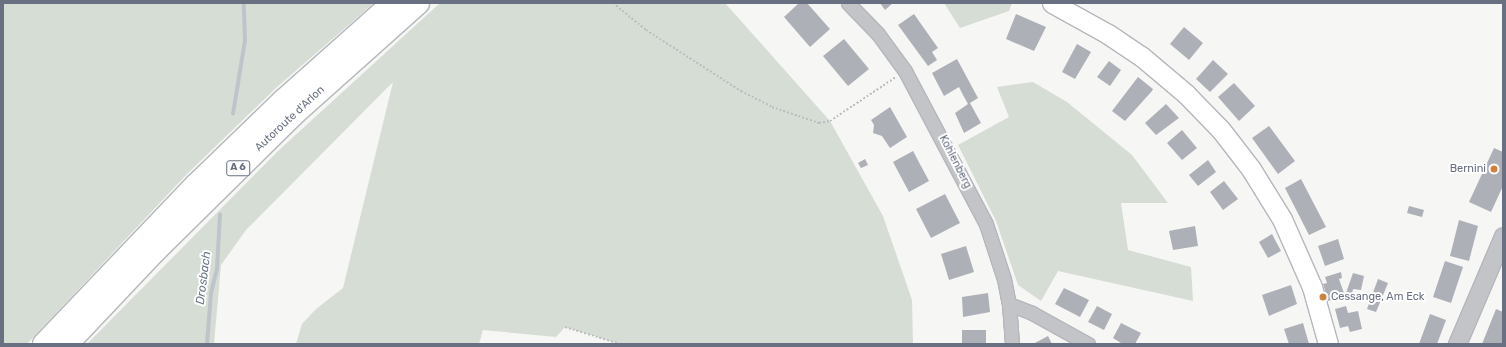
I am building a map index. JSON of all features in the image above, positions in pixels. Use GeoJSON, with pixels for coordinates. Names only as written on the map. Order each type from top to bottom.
{"type":"FeatureCollection","features":[{"type":"Feature","properties":{"kind":"highway","name":"Autoroute d'Arlon"},"geometry":{"type":"LineString","coordinates":[[44,344],[141,240],[203,178],[283,101],[393,3]]}},
{"type":"Feature","properties":{"kind":"highway","name":"Autoroute d'Arlon"},"geometry":{"type":"LineString","coordinates":[[67,344],[155,251],[289,118],[418,3]]}},
{"type":"Feature","properties":{"kind":"main road"},"geometry":{"type":"LineString","coordinates":[[1052,3],[1108,34],[1141,56],[1186,94],[1221,130],[1251,169],[1282,219],[1312,287],[1328,344]]}},
{"type":"Feature","properties":{"kind":"street","name":"Kohlenberg"},"geometry":{"type":"LineString","coordinates":[[848,3],[878,34],[905,71],[927,109],[986,224],[1004,279],[1009,304],[1012,344]]}},
{"type":"Feature","properties":{"kind":"street"},"geometry":{"type":"LineString","coordinates":[[1457,344],[1503,236]]}},
{"type":"Feature","properties":{"kind":"street"},"geometry":{"type":"LineString","coordinates":[[1009,304],[1032,313],[1088,344]]}},
{"type":"Feature","properties":{"kind":"path"},"geometry":{"type":"LineString","coordinates":[[613,3],[646,30],[741,91],[772,107],[819,123],[830,121],[905,71]]}},
{"type":"Feature","properties":{"kind":"path"},"geometry":{"type":"LineString","coordinates":[[565,327],[620,344]]}},
{"type":"Feature","properties":{"kind":"shaded area"},"geometry":{"type":"Polygon","coordinates":[[[3,3],[374,3],[277,87],[187,174],[27,344],[3,344],[3,3]]]}},
{"type":"Feature","properties":{"kind":"shaded area"},"geometry":{"type":"Polygon","coordinates":[[[440,3],[725,3],[830,121],[883,216],[912,300],[913,344],[620,344],[565,327],[556,337],[483,330],[479,344],[296,344],[302,324],[316,309],[343,288],[393,82],[246,230],[221,265],[214,344],[87,344],[278,151],[440,3]]]}},
{"type":"Feature","properties":{"kind":"shaded area"},"geometry":{"type":"Polygon","coordinates":[[[944,3],[1012,3],[1009,11],[960,28],[944,3]]]}},
{"type":"Feature","properties":{"kind":"shaded area"},"geometry":{"type":"Polygon","coordinates":[[[1033,82],[1067,102],[1132,155],[1168,203],[1121,203],[1128,250],[1191,267],[1193,301],[1058,271],[1041,301],[1018,285],[996,221],[958,145],[1009,117],[997,87],[1033,82]]]}},
{"type":"Feature","properties":{"kind":"building"},"geometry":{"type":"Polygon","coordinates":[[[799,3],[807,3],[830,29],[810,47],[784,17],[799,3]]]}},
{"type":"Feature","properties":{"kind":"building"},"geometry":{"type":"Polygon","coordinates":[[[880,3],[893,3],[885,10],[880,3]]]}},
{"type":"Feature","properties":{"kind":"building"},"geometry":{"type":"Polygon","coordinates":[[[914,14],[938,48],[932,52],[937,60],[928,66],[898,25],[914,14]]]}},
{"type":"Feature","properties":{"kind":"building"},"geometry":{"type":"Polygon","coordinates":[[[1016,14],[1046,27],[1034,51],[1006,39],[1016,14]]]}},
{"type":"Feature","properties":{"kind":"building"},"geometry":{"type":"Polygon","coordinates":[[[1184,27],[1203,43],[1189,60],[1170,44],[1184,27]]]}},
{"type":"Feature","properties":{"kind":"building"},"geometry":{"type":"Polygon","coordinates":[[[844,39],[869,69],[848,86],[823,56],[844,39]]]}},
{"type":"Feature","properties":{"kind":"building"},"geometry":{"type":"Polygon","coordinates":[[[1077,44],[1091,52],[1075,79],[1062,72],[1077,44]]]}},
{"type":"Feature","properties":{"kind":"building"},"geometry":{"type":"Polygon","coordinates":[[[957,59],[978,98],[970,103],[981,123],[964,133],[955,113],[968,104],[959,87],[944,96],[932,73],[957,59]]]}},
{"type":"Feature","properties":{"kind":"building"},"geometry":{"type":"Polygon","coordinates":[[[1213,60],[1228,74],[1210,92],[1196,79],[1213,60]]]}},
{"type":"Feature","properties":{"kind":"building"},"geometry":{"type":"Polygon","coordinates":[[[1109,61],[1121,70],[1110,86],[1097,77],[1109,61]]]}},
{"type":"Feature","properties":{"kind":"building"},"geometry":{"type":"Polygon","coordinates":[[[1138,77],[1153,89],[1125,121],[1112,111],[1138,77]]]}},
{"type":"Feature","properties":{"kind":"building"},"geometry":{"type":"Polygon","coordinates":[[[1234,83],[1255,106],[1239,121],[1218,97],[1234,83]]]}},
{"type":"Feature","properties":{"kind":"building"},"geometry":{"type":"Polygon","coordinates":[[[1166,104],[1179,118],[1156,135],[1145,123],[1166,104]]]}},
{"type":"Feature","properties":{"kind":"building"},"geometry":{"type":"Polygon","coordinates":[[[890,107],[907,137],[890,148],[882,136],[873,133],[874,125],[871,120],[890,107]]]}},
{"type":"Feature","properties":{"kind":"building"},"geometry":{"type":"Polygon","coordinates":[[[1269,126],[1295,161],[1278,174],[1252,138],[1269,126]]]}},
{"type":"Feature","properties":{"kind":"building"},"geometry":{"type":"Polygon","coordinates":[[[1182,130],[1197,148],[1182,160],[1167,143],[1182,130]]]}},
{"type":"Feature","properties":{"kind":"building","name":"Bernini"},"geometry":{"type":"Polygon","coordinates":[[[1494,148],[1503,152],[1503,186],[1491,212],[1469,202],[1494,148]]]}},
{"type":"Feature","properties":{"kind":"building"},"geometry":{"type":"Polygon","coordinates":[[[913,151],[929,181],[909,192],[893,162],[913,151]]]}},
{"type":"Feature","properties":{"kind":"building"},"geometry":{"type":"Polygon","coordinates":[[[865,159],[868,165],[861,168],[858,163],[865,159]]]}},
{"type":"Feature","properties":{"kind":"building"},"geometry":{"type":"Polygon","coordinates":[[[1208,160],[1216,172],[1198,186],[1189,175],[1208,160]]]}},
{"type":"Feature","properties":{"kind":"building"},"geometry":{"type":"Polygon","coordinates":[[[1301,179],[1326,227],[1309,235],[1285,188],[1301,179]]]}},
{"type":"Feature","properties":{"kind":"building"},"geometry":{"type":"Polygon","coordinates":[[[1224,181],[1238,199],[1223,210],[1210,192],[1224,181]]]}},
{"type":"Feature","properties":{"kind":"building"},"geometry":{"type":"Polygon","coordinates":[[[945,194],[960,223],[931,238],[916,209],[945,194]]]}},
{"type":"Feature","properties":{"kind":"building"},"geometry":{"type":"Polygon","coordinates":[[[1409,206],[1424,210],[1422,217],[1407,213],[1409,206]]]}},
{"type":"Feature","properties":{"kind":"building"},"geometry":{"type":"Polygon","coordinates":[[[1459,220],[1478,226],[1469,261],[1450,256],[1459,220]]]}},
{"type":"Feature","properties":{"kind":"building"},"geometry":{"type":"Polygon","coordinates":[[[1195,226],[1198,246],[1173,250],[1169,231],[1195,226]]]}},
{"type":"Feature","properties":{"kind":"building"},"geometry":{"type":"Polygon","coordinates":[[[1272,234],[1281,251],[1268,258],[1259,242],[1272,234]]]}},
{"type":"Feature","properties":{"kind":"building"},"geometry":{"type":"Polygon","coordinates":[[[1338,239],[1344,259],[1325,266],[1318,246],[1338,239]]]}},
{"type":"Feature","properties":{"kind":"building"},"geometry":{"type":"Polygon","coordinates":[[[966,246],[974,272],[949,280],[941,254],[966,246]]]}},
{"type":"Feature","properties":{"kind":"building"},"geometry":{"type":"Polygon","coordinates":[[[1445,261],[1463,267],[1451,303],[1433,297],[1445,261]]]}},
{"type":"Feature","properties":{"kind":"building"},"geometry":{"type":"Polygon","coordinates":[[[1341,272],[1342,278],[1339,279],[1345,296],[1328,301],[1323,284],[1327,283],[1325,277],[1341,272]]]}},
{"type":"Feature","properties":{"kind":"building"},"geometry":{"type":"Polygon","coordinates":[[[1353,273],[1364,276],[1361,290],[1353,289],[1352,294],[1346,293],[1353,273]]]}},
{"type":"Feature","properties":{"kind":"building"},"geometry":{"type":"Polygon","coordinates":[[[1378,279],[1388,283],[1376,312],[1367,309],[1378,279]]]}},
{"type":"Feature","properties":{"kind":"building"},"geometry":{"type":"Polygon","coordinates":[[[1291,285],[1297,304],[1269,316],[1262,295],[1291,285]]]}},
{"type":"Feature","properties":{"kind":"building"},"geometry":{"type":"Polygon","coordinates":[[[1064,288],[1089,300],[1080,317],[1055,304],[1064,288]]]}},
{"type":"Feature","properties":{"kind":"building"},"geometry":{"type":"Polygon","coordinates":[[[988,293],[990,312],[963,317],[962,297],[988,293]]]}},
{"type":"Feature","properties":{"kind":"building"},"geometry":{"type":"Polygon","coordinates":[[[1097,306],[1112,314],[1104,330],[1088,322],[1097,306]]]}},
{"type":"Feature","properties":{"kind":"building"},"geometry":{"type":"Polygon","coordinates":[[[1346,306],[1348,313],[1358,311],[1362,329],[1350,332],[1348,326],[1340,328],[1335,309],[1346,306]]]}},
{"type":"Feature","properties":{"kind":"building"},"geometry":{"type":"Polygon","coordinates":[[[1496,309],[1503,312],[1503,343],[1482,344],[1496,309]]]}},
{"type":"Feature","properties":{"kind":"building"},"geometry":{"type":"Polygon","coordinates":[[[1430,314],[1446,320],[1437,344],[1419,344],[1430,314]]]}},
{"type":"Feature","properties":{"kind":"building"},"geometry":{"type":"Polygon","coordinates":[[[1121,323],[1141,333],[1135,344],[1121,343],[1113,338],[1121,323]]]}},
{"type":"Feature","properties":{"kind":"building"},"geometry":{"type":"Polygon","coordinates":[[[1303,323],[1309,344],[1289,344],[1284,329],[1303,323]]]}},
{"type":"Feature","properties":{"kind":"building"},"geometry":{"type":"Polygon","coordinates":[[[962,330],[986,330],[986,344],[962,344],[962,330]]]}},
{"type":"Feature","properties":{"kind":"building"},"geometry":{"type":"Polygon","coordinates":[[[1048,336],[1052,344],[1033,344],[1048,336]]]}},
{"type":"Feature","properties":{"kind":"waterway","name":"Drosbach"},"geometry":{"type":"LineString","coordinates":[[233,114],[245,41],[244,3]]}},
{"type":"Feature","properties":{"kind":"waterway","name":"Drosbach"},"geometry":{"type":"LineString","coordinates":[[207,344],[211,293],[217,269],[220,215]]}},
{"type":"Feature","properties":{"kind":"place","name":"Bernini"},"geometry":{"type":"Point","coordinates":[1494,169]}},
{"type":"Feature","properties":{"kind":"place","name":"Cessange, Am Eck"},"geometry":{"type":"Point","coordinates":[1323,297]}}]}
